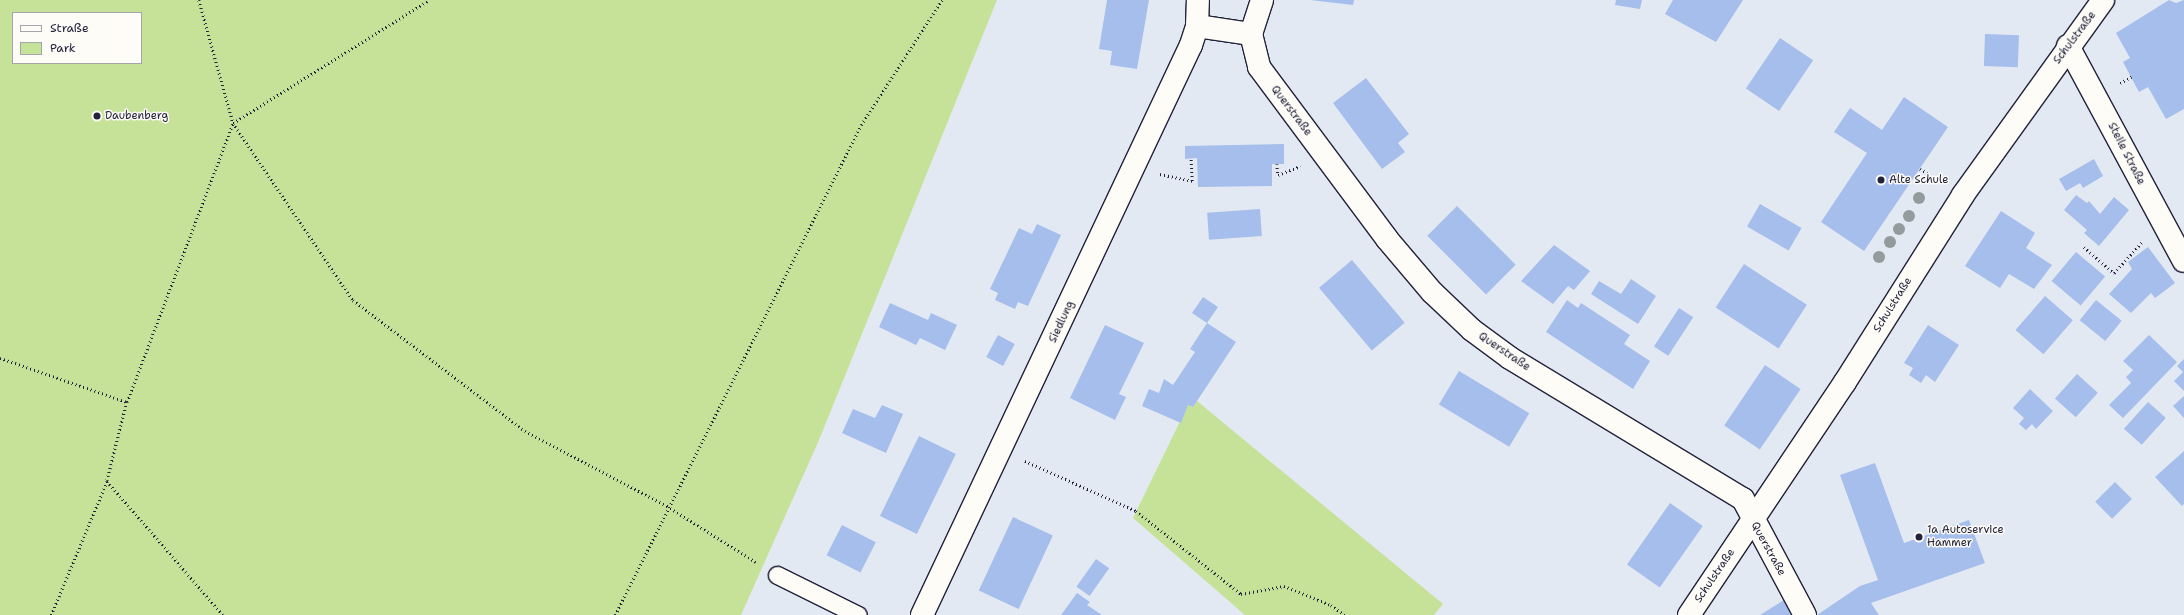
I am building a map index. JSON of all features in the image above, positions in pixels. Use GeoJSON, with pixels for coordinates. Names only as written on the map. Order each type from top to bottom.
{"type":"FeatureCollection","features":[{"type":"Feature","properties":{"kind":"street","name":"Siedlung"},"geometry":{"type":"LineString","coordinates":[[922,615],[1002,451],[1197,26],[1198,0]]}},
{"type":"Feature","properties":{"kind":"street"},"geometry":{"type":"LineString","coordinates":[[1197,26],[1251,34],[1262,0]]}},
{"type":"Feature","properties":{"kind":"street","name":"Schulstraße"},"geometry":{"type":"LineString","coordinates":[[1689,615],[1752,521],[1951,213],[2068,46],[2103,0]]}},
{"type":"Feature","properties":{"kind":"street","name":"Querstraße"},"geometry":{"type":"LineString","coordinates":[[1251,34],[1259,67],[1387,238],[1440,300],[1472,330],[1510,358],[1743,499],[1752,521],[1806,615]]}},
{"type":"Feature","properties":{"kind":"street","name":"Steile Straße"},"geometry":{"type":"LineString","coordinates":[[2068,46],[2184,261]]}},
{"type":"Feature","properties":{"kind":"lane"},"geometry":{"type":"LineString","coordinates":[[778,575],[858,615]]}},
{"type":"Feature","properties":{"kind":"path"},"geometry":{"type":"LineString","coordinates":[[199,0],[233,123],[353,300],[525,431],[667,506],[778,575]]}},
{"type":"Feature","properties":{"kind":"path"},"geometry":{"type":"LineString","coordinates":[[51,615],[107,481],[127,402],[233,123],[429,0]]}},
{"type":"Feature","properties":{"kind":"path"},"geometry":{"type":"LineString","coordinates":[[615,615],[667,506],[861,125],[942,0]]}},
{"type":"Feature","properties":{"kind":"path"},"geometry":{"type":"LineString","coordinates":[[2125,81],[2131,77]]}},
{"type":"Feature","properties":{"kind":"path"},"geometry":{"type":"LineString","coordinates":[[1156,173],[1192,181],[1191,159]]}},
{"type":"Feature","properties":{"kind":"path"},"geometry":{"type":"LineString","coordinates":[[1277,164],[1278,175],[1305,163]]}},
{"type":"Feature","properties":{"kind":"path"},"geometry":{"type":"LineString","coordinates":[[1920,169],[1928,173]]}},
{"type":"Feature","properties":{"kind":"path"},"geometry":{"type":"LineString","coordinates":[[2084,247],[2114,273],[2145,239]]}},
{"type":"Feature","properties":{"kind":"path"},"geometry":{"type":"LineString","coordinates":[[0,358],[127,402]]}},
{"type":"Feature","properties":{"kind":"path"},"geometry":{"type":"LineString","coordinates":[[1002,451],[1136,511],[1241,594],[1284,586],[1331,605],[1344,615]]}},
{"type":"Feature","properties":{"kind":"path"},"geometry":{"type":"LineString","coordinates":[[107,481],[223,615]]}},
{"type":"Feature","properties":{"kind":"green space"},"geometry":{"type":"Polygon","coordinates":[[[0,0],[997,0],[819,440],[741,615],[0,615],[0,0]]]}},
{"type":"Feature","properties":{"kind":"green space"},"geometry":{"type":"Polygon","coordinates":[[[1197,401],[1443,604],[1434,615],[1245,615],[1133,518],[1188,405],[1193,407],[1197,401]]]}},
{"type":"Feature","properties":{"kind":"building"},"geometry":{"type":"Polygon","coordinates":[[[1107,0],[1149,0],[1137,69],[1110,65],[1112,51],[1099,49],[1107,0]]]}},
{"type":"Feature","properties":{"kind":"building"},"geometry":{"type":"Polygon","coordinates":[[[1310,0],[1354,0],[1353,5],[1310,0]]]}},
{"type":"Feature","properties":{"kind":"building"},"geometry":{"type":"Polygon","coordinates":[[[1616,0],[1642,0],[1640,9],[1615,5],[1616,0]]]}},
{"type":"Feature","properties":{"kind":"building"},"geometry":{"type":"Polygon","coordinates":[[[1673,0],[1743,0],[1716,42],[1665,14],[1673,0]]]}},
{"type":"Feature","properties":{"kind":"building"},"geometry":{"type":"Polygon","coordinates":[[[2169,0],[2176,3],[2184,0],[2184,109],[2166,119],[2148,87],[2139,92],[2123,62],[2130,58],[2116,33],[2169,0]]]}},
{"type":"Feature","properties":{"kind":"building"},"geometry":{"type":"Polygon","coordinates":[[[1985,34],[2019,35],[2018,67],[1984,66],[1985,34]]]}},
{"type":"Feature","properties":{"kind":"building"},"geometry":{"type":"Polygon","coordinates":[[[1780,38],[1813,60],[1779,111],[1746,89],[1780,38]]]}},
{"type":"Feature","properties":{"kind":"building"},"geometry":{"type":"Polygon","coordinates":[[[1366,78],[1409,134],[1398,143],[1405,152],[1382,169],[1333,103],[1366,78]]]}},
{"type":"Feature","properties":{"kind":"building","name":"Alte Schule"},"geometry":{"type":"Polygon","coordinates":[[[1904,97],[1948,127],[1864,251],[1821,222],[1867,153],[1834,132],[1850,108],[1882,130],[1904,97]]]}},
{"type":"Feature","properties":{"kind":"building"},"geometry":{"type":"Polygon","coordinates":[[[1284,144],[1284,164],[1272,164],[1272,186],[1198,187],[1197,158],[1185,159],[1185,146],[1284,144]]]}},
{"type":"Feature","properties":{"kind":"building"},"geometry":{"type":"Polygon","coordinates":[[[2094,159],[2103,176],[2083,188],[2080,183],[2066,191],[2059,179],[2094,159]]]}},
{"type":"Feature","properties":{"kind":"building"},"geometry":{"type":"Polygon","coordinates":[[[2076,195],[2087,203],[2089,201],[2100,214],[2114,197],[2129,210],[2099,246],[2084,233],[2087,230],[2064,210],[2076,195]]]}},
{"type":"Feature","properties":{"kind":"building"},"geometry":{"type":"Polygon","coordinates":[[[1760,204],[1802,228],[1789,251],[1747,227],[1760,204]]]}},
{"type":"Feature","properties":{"kind":"building"},"geometry":{"type":"Polygon","coordinates":[[[1457,206],[1516,265],[1486,294],[1427,236],[1457,206]]]}},
{"type":"Feature","properties":{"kind":"building"},"geometry":{"type":"Polygon","coordinates":[[[1260,209],[1262,236],[1209,240],[1207,213],[1260,209]]]}},
{"type":"Feature","properties":{"kind":"building"},"geometry":{"type":"Polygon","coordinates":[[[2001,211],[2035,233],[2026,248],[2052,265],[2034,289],[2009,274],[2000,288],[1965,266],[2001,211]]]}},
{"type":"Feature","properties":{"kind":"building"},"geometry":{"type":"Polygon","coordinates":[[[1037,224],[1061,235],[1028,306],[1018,302],[1015,309],[995,300],[998,293],[990,289],[1019,228],[1032,234],[1037,224]]]}},
{"type":"Feature","properties":{"kind":"building"},"geometry":{"type":"Polygon","coordinates":[[[1554,245],[1590,271],[1574,290],[1568,286],[1553,304],[1521,281],[1554,245]]]}},
{"type":"Feature","properties":{"kind":"building"},"geometry":{"type":"Polygon","coordinates":[[[2148,247],[2175,283],[2155,298],[2151,293],[2131,313],[2109,294],[2132,269],[2128,262],[2148,247]]]}},
{"type":"Feature","properties":{"kind":"building"},"geometry":{"type":"Polygon","coordinates":[[[2076,252],[2105,276],[2081,306],[2052,281],[2076,252]]]}},
{"type":"Feature","properties":{"kind":"building"},"geometry":{"type":"Polygon","coordinates":[[[1352,260],[1405,323],[1372,350],[1319,288],[1352,260]]]}},
{"type":"Feature","properties":{"kind":"building"},"geometry":{"type":"Polygon","coordinates":[[[1744,264],[1807,305],[1779,348],[1716,308],[1744,264]]]}},
{"type":"Feature","properties":{"kind":"building"},"geometry":{"type":"Polygon","coordinates":[[[1631,279],[1656,296],[1638,324],[1591,294],[1599,281],[1621,294],[1631,279]]]}},
{"type":"Feature","properties":{"kind":"building"},"geometry":{"type":"Polygon","coordinates":[[[2045,296],[2073,320],[2043,354],[2015,330],[2045,296]]]}},
{"type":"Feature","properties":{"kind":"building"},"geometry":{"type":"Polygon","coordinates":[[[1203,297],[1218,307],[1207,323],[1192,313],[1203,297]]]}},
{"type":"Feature","properties":{"kind":"building"},"geometry":{"type":"Polygon","coordinates":[[[1567,300],[1578,308],[1581,303],[1630,335],[1624,344],[1650,361],[1633,389],[1546,332],[1567,300]]]}},
{"type":"Feature","properties":{"kind":"building"},"geometry":{"type":"Polygon","coordinates":[[[2096,300],[2122,321],[2105,341],[2080,320],[2096,300]]]}},
{"type":"Feature","properties":{"kind":"building"},"geometry":{"type":"Polygon","coordinates":[[[890,303],[928,320],[931,313],[957,325],[945,350],[920,338],[916,345],[879,327],[890,303]]]}},
{"type":"Feature","properties":{"kind":"building"},"geometry":{"type":"Polygon","coordinates":[[[1679,308],[1693,317],[1668,356],[1654,347],[1679,308]]]}},
{"type":"Feature","properties":{"kind":"building"},"geometry":{"type":"Polygon","coordinates":[[[1207,323],[1236,342],[1193,407],[1188,405],[1181,423],[1142,406],[1149,389],[1159,393],[1164,379],[1173,385],[1195,352],[1190,349],[1207,323]]]}},
{"type":"Feature","properties":{"kind":"building"},"geometry":{"type":"Polygon","coordinates":[[[1105,325],[1144,343],[1119,394],[1126,397],[1115,420],[1070,398],[1105,325]]]}},
{"type":"Feature","properties":{"kind":"building"},"geometry":{"type":"Polygon","coordinates":[[[1928,325],[1959,345],[1935,382],[1926,375],[1921,383],[1909,375],[1913,368],[1904,363],[1928,325]]]}},
{"type":"Feature","properties":{"kind":"building"},"geometry":{"type":"Polygon","coordinates":[[[998,335],[1015,344],[1003,366],[986,357],[998,335]]]}},
{"type":"Feature","properties":{"kind":"building"},"geometry":{"type":"Polygon","coordinates":[[[2149,335],[2177,362],[2123,418],[2109,405],[2131,383],[2126,377],[2133,370],[2123,361],[2149,335]]]}},
{"type":"Feature","properties":{"kind":"building"},"geometry":{"type":"Polygon","coordinates":[[[2184,359],[2184,391],[2174,381],[2183,372],[2177,366],[2184,359]]]}},
{"type":"Feature","properties":{"kind":"building"},"geometry":{"type":"Polygon","coordinates":[[[1765,365],[1801,389],[1760,450],[1724,426],[1765,365]]]}},
{"type":"Feature","properties":{"kind":"building"},"geometry":{"type":"Polygon","coordinates":[[[1459,371],[1529,413],[1509,447],[1439,404],[1459,371]]]}},
{"type":"Feature","properties":{"kind":"building"},"geometry":{"type":"Polygon","coordinates":[[[2077,374],[2098,393],[2076,417],[2055,399],[2077,374]]]}},
{"type":"Feature","properties":{"kind":"building"},"geometry":{"type":"Polygon","coordinates":[[[2030,389],[2053,411],[2036,429],[2032,424],[2026,430],[2019,424],[2024,418],[2013,408],[2030,389]]]}},
{"type":"Feature","properties":{"kind":"building"},"geometry":{"type":"Polygon","coordinates":[[[2184,396],[2184,418],[2173,406],[2184,396]]]}},
{"type":"Feature","properties":{"kind":"building"},"geometry":{"type":"Polygon","coordinates":[[[2148,402],[2166,418],[2142,445],[2124,429],[2148,402]]]}},
{"type":"Feature","properties":{"kind":"building"},"geometry":{"type":"Polygon","coordinates":[[[882,405],[903,414],[886,453],[842,433],[853,409],[875,418],[882,405]]]}},
{"type":"Feature","properties":{"kind":"building"},"geometry":{"type":"Polygon","coordinates":[[[919,436],[956,454],[917,534],[880,516],[919,436]]]}},
{"type":"Feature","properties":{"kind":"building"},"geometry":{"type":"Polygon","coordinates":[[[2184,451],[2184,504],[2182,506],[2155,477],[2184,451]]]}},
{"type":"Feature","properties":{"kind":"building"},"geometry":{"type":"Polygon","coordinates":[[[1875,463],[1904,543],[1969,520],[1985,563],[1871,603],[1879,615],[1817,615],[1860,586],[1878,580],[1840,475],[1875,463]]]}},
{"type":"Feature","properties":{"kind":"building"},"geometry":{"type":"Polygon","coordinates":[[[2115,482],[2132,499],[2112,519],[2095,502],[2115,482]]]}},
{"type":"Feature","properties":{"kind":"building"},"geometry":{"type":"Polygon","coordinates":[[[1670,503],[1703,526],[1660,587],[1627,564],[1670,503]]]}},
{"type":"Feature","properties":{"kind":"building"},"geometry":{"type":"Polygon","coordinates":[[[1013,517],[1053,536],[1019,609],[979,590],[1013,517]]]}},
{"type":"Feature","properties":{"kind":"building"},"geometry":{"type":"Polygon","coordinates":[[[842,525],[876,542],[860,573],[827,555],[842,525]]]}},
{"type":"Feature","properties":{"kind":"building"},"geometry":{"type":"Polygon","coordinates":[[[1096,559],[1109,568],[1090,596],[1076,587],[1096,559]]]}},
{"type":"Feature","properties":{"kind":"building"},"geometry":{"type":"Polygon","coordinates":[[[1077,593],[1090,602],[1087,605],[1102,615],[1061,615],[1077,593]]]}},
{"type":"Feature","properties":{"kind":"building"},"geometry":{"type":"Polygon","coordinates":[[[1784,600],[1793,615],[1760,615],[1784,600]]]}},
{"type":"Feature","properties":{"kind":"place","name":"Daubenberg"},"geometry":{"type":"Point","coordinates":[97,116]}},
{"type":"Feature","properties":{"kind":"place","name":"Alte Schule"},"geometry":{"type":"Point","coordinates":[1881,180]}},
{"type":"Feature","properties":{"kind":"place","name":"1a Autoservice Hammer"},"geometry":{"type":"Point","coordinates":[1919,537]}}]}
